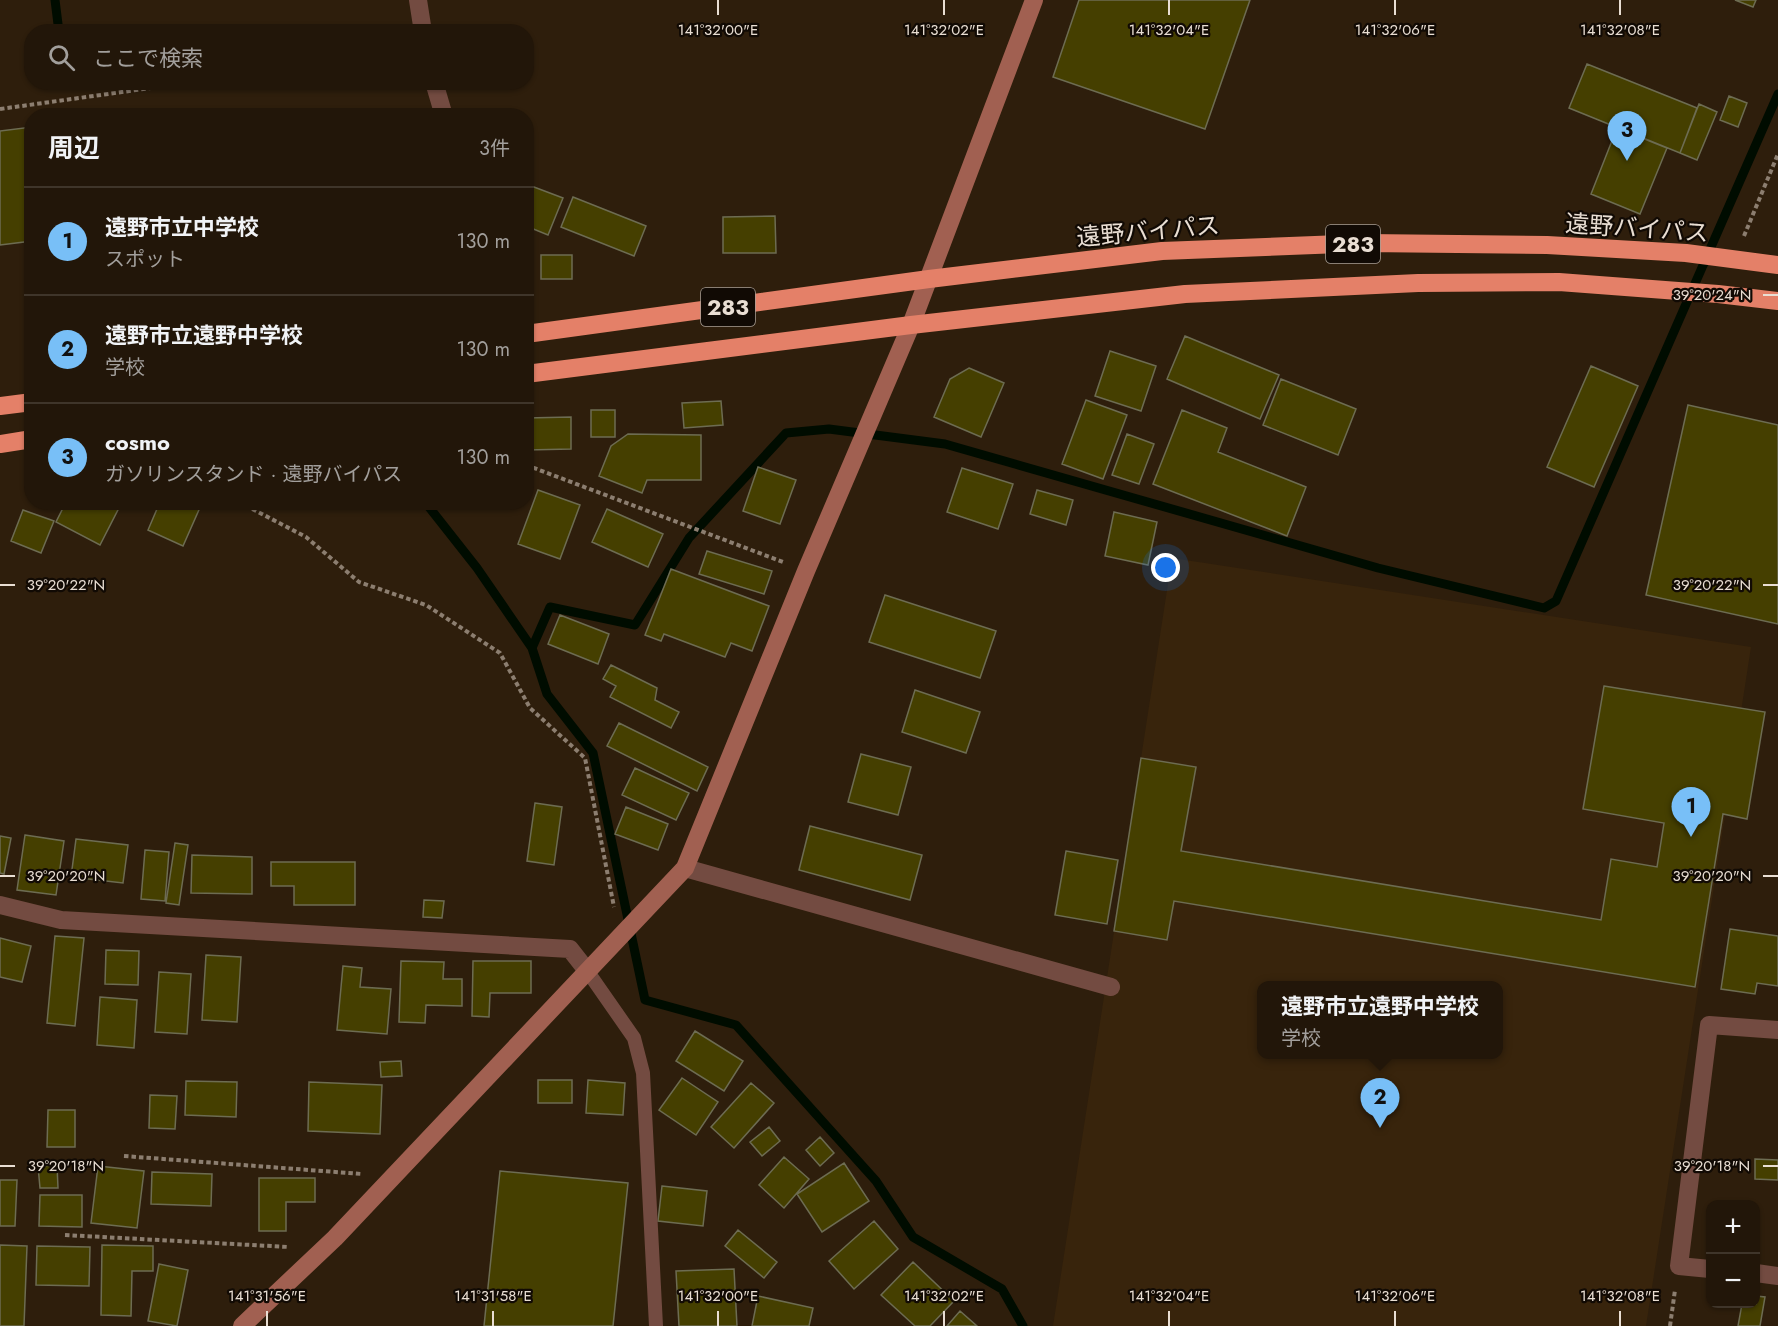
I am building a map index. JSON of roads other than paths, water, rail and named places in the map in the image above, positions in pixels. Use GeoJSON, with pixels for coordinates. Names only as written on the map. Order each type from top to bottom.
{"type":"FeatureCollection","features":[{"type":"Feature","properties":{"kind":"highway","name":"遠野バイパス"},"geometry":{"type":"LineString","coordinates":[[534,333],[929,279],[1162,251],[1366,243],[1547,246],[1686,253],[1778,265]]}},
{"type":"Feature","properties":{"kind":"highway","name":"283"},"geometry":{"type":"LineString","coordinates":[[534,373],[1185,294],[1418,283],[1558,282],[1718,294],[1778,301]]}},
{"type":"Feature","properties":{"kind":"highway"},"geometry":{"type":"LineString","coordinates":[[0,406],[24,403]]}},
{"type":"Feature","properties":{"kind":"highway"},"geometry":{"type":"LineString","coordinates":[[0,444],[24,441]]}},
{"type":"Feature","properties":{"kind":"street"},"geometry":{"type":"LineString","coordinates":[[418,0],[422,24]]}},
{"type":"Feature","properties":{"kind":"street"},"geometry":{"type":"LineString","coordinates":[[242,1326],[393,1177],[685,868],[806,571],[911,326],[1034,0]]}},
{"type":"Feature","properties":{"kind":"street"},"geometry":{"type":"LineString","coordinates":[[436,90],[442,108]]}},
{"type":"Feature","properties":{"kind":"street"},"geometry":{"type":"LineString","coordinates":[[685,868],[1111,987]]}},
{"type":"Feature","properties":{"kind":"street"},"geometry":{"type":"LineString","coordinates":[[0,905],[61,920],[570,949],[588,972]]}},
{"type":"Feature","properties":{"kind":"street"},"geometry":{"type":"LineString","coordinates":[[1706,1269],[1679,1266],[1709,1024],[1778,1030]]}},
{"type":"Feature","properties":{"kind":"street"},"geometry":{"type":"LineString","coordinates":[[1760,1274],[1778,1276]]}},
{"type":"Feature","properties":{"kind":"lane"},"geometry":{"type":"LineString","coordinates":[[588,972],[634,1038],[643,1073],[656,1326]]}},
{"type":"Feature","properties":{"kind":"waterway"},"geometry":{"type":"LineString","coordinates":[[55,0],[58,24]]}},
{"type":"Feature","properties":{"kind":"waterway"},"geometry":{"type":"LineString","coordinates":[[532,648],[550,607],[635,625],[689,538],[786,433],[829,429],[945,444],[1378,568],[1544,608],[1556,601],[1778,94]]}},
{"type":"Feature","properties":{"kind":"waterway"},"geometry":{"type":"LineString","coordinates":[[431,510],[477,568],[532,648],[547,694],[593,753],[645,1000],[736,1025],[876,1181],[913,1237],[1002,1289],[1023,1326]]}},
{"type":"Feature","properties":{"kind":"place","name":"cosmo"},"geometry":{"type":"Point","coordinates":[1627,161]}},
{"type":"Feature","properties":{"kind":"place","name":"遠野市立中学校"},"geometry":{"type":"Point","coordinates":[1691,837]}},
{"type":"Feature","properties":{"kind":"place","name":"遠野市立遠野中学校"},"geometry":{"type":"Point","coordinates":[1380,1128]}}]}
